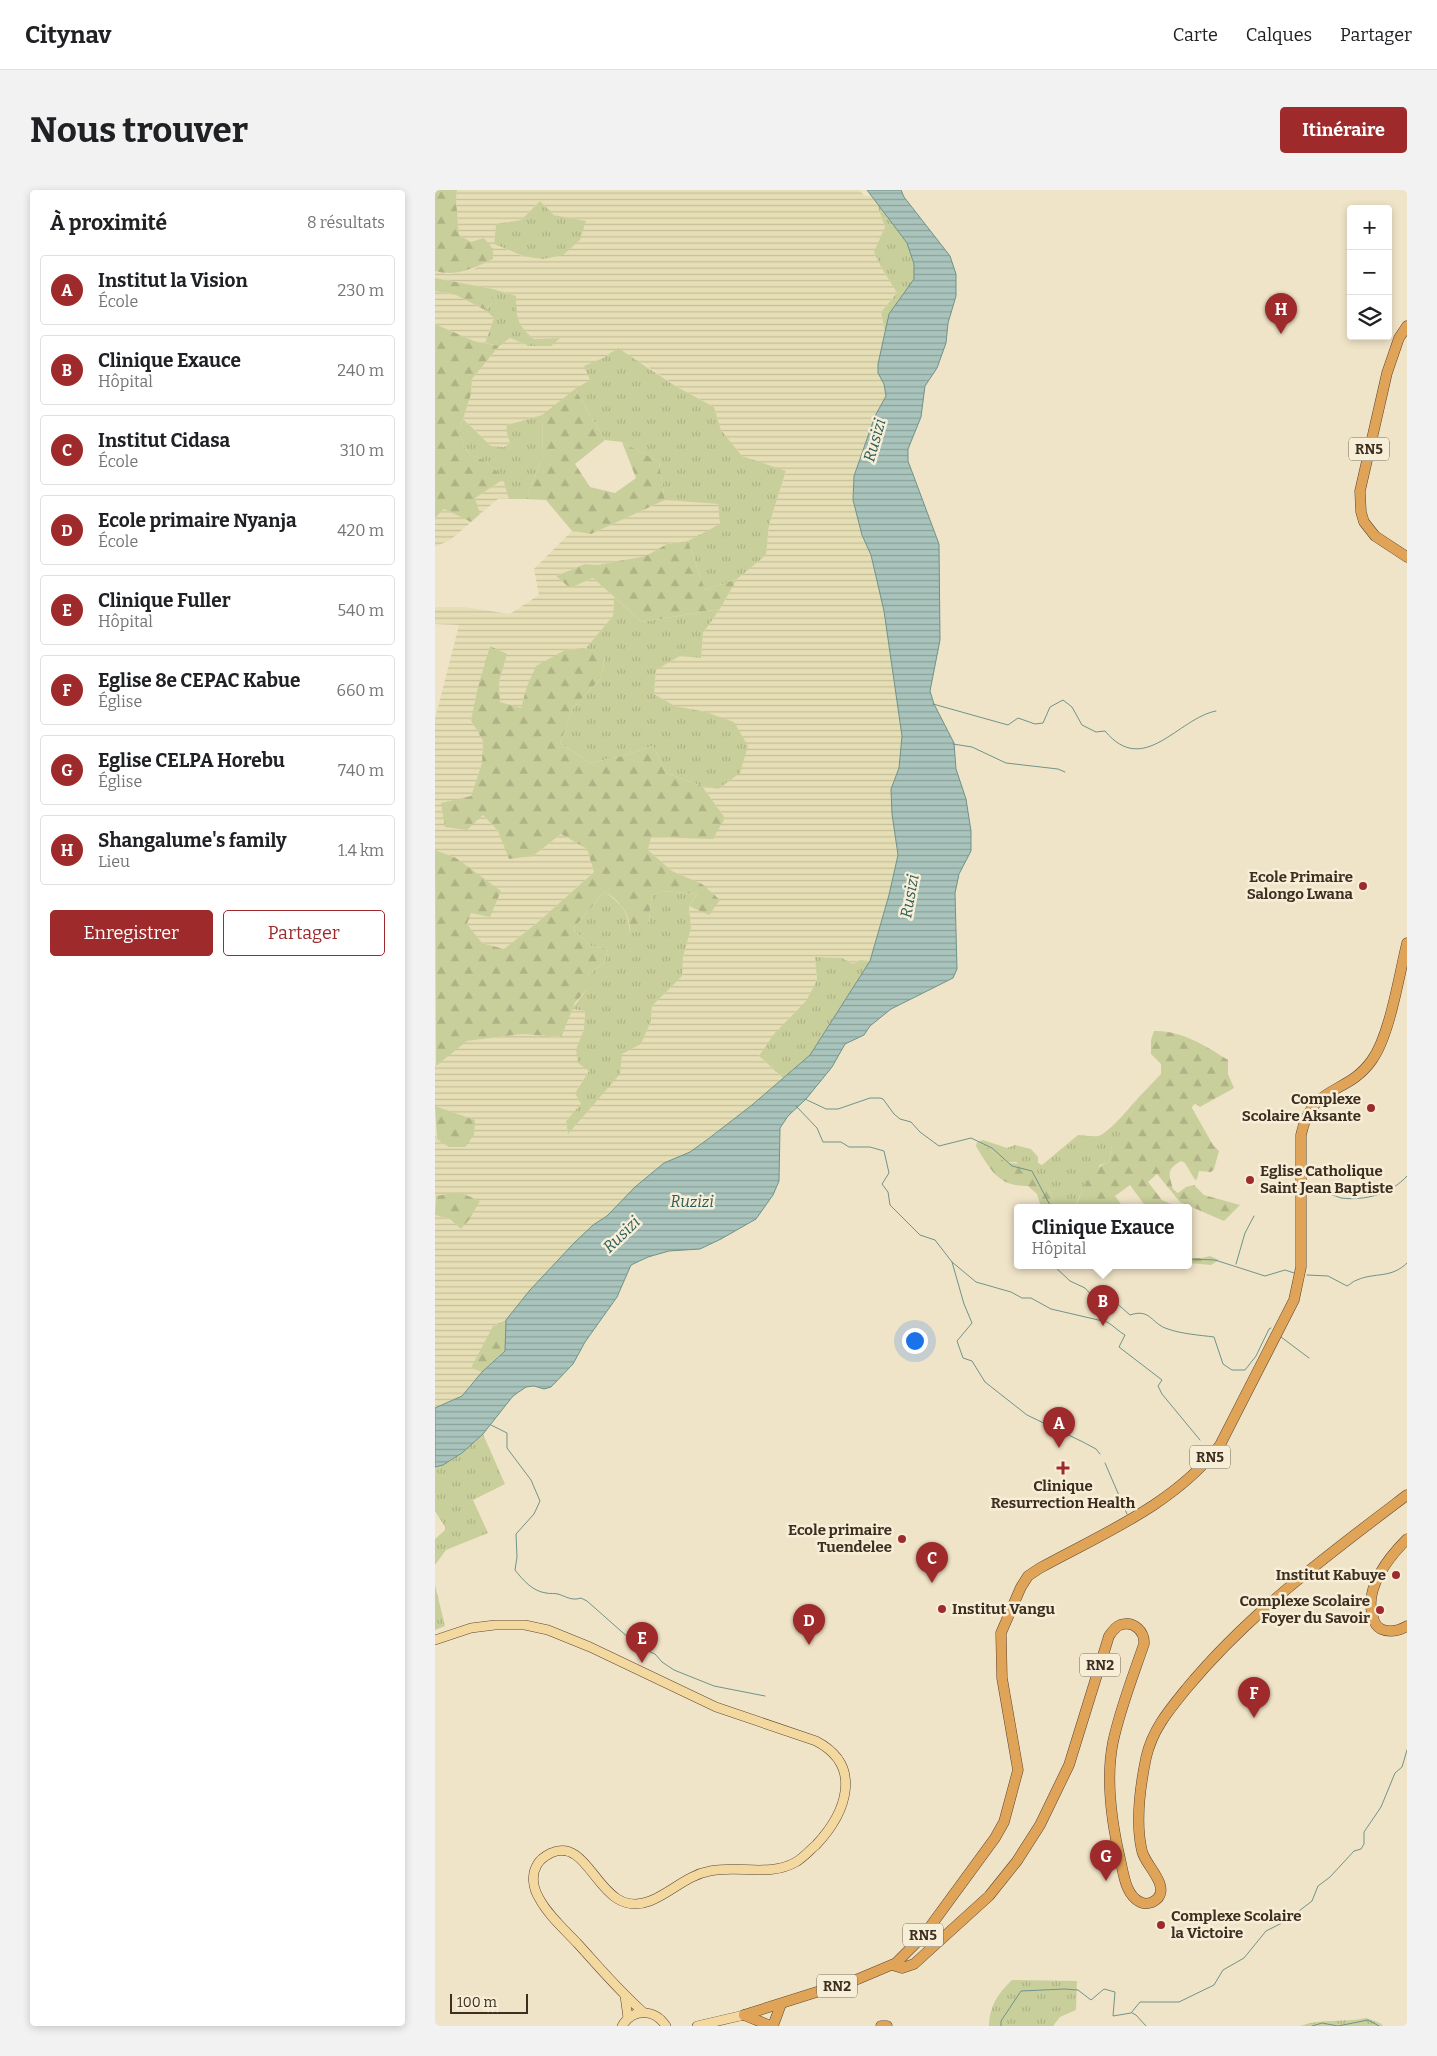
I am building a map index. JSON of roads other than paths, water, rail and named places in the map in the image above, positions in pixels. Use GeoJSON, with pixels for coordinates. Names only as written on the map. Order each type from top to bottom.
{"type":"FeatureCollection","features":[{"type":"Feature","properties":{"kind":"highway","name":"RN5"},"geometry":{"type":"LineString","coordinates":[[1407,326],[1399,338],[1387,373],[1362,478],[1360,503],[1364,522],[1370,530],[1382,541],[1407,556]]}},
{"type":"Feature","properties":{"kind":"highway","name":"RN5"},"geometry":{"type":"LineString","coordinates":[[892,1965],[924,1935],[985,1853],[1004,1822],[1018,1770],[1002,1678],[1001,1633],[1021,1587],[1028,1576],[1040,1568],[1141,1513],[1175,1490],[1206,1463],[1220,1445],[1294,1300],[1301,1267],[1301,1135],[1304,1121],[1308,1112],[1326,1093],[1366,1069],[1373,1059],[1384,1038],[1407,943]]}},
{"type":"Feature","properties":{"kind":"highway","name":"RN2"},"geometry":{"type":"LineString","coordinates":[[744,2015],[858,1979],[892,1965],[903,1968],[914,1964],[983,1902],[1017,1861],[1040,1825],[1069,1765],[1109,1636],[1119,1625],[1127,1624],[1141,1630],[1144,1644],[1113,1742],[1111,1791],[1114,1836],[1127,1889],[1133,1897],[1145,1903],[1151,1903],[1157,1899],[1161,1892],[1161,1886],[1143,1854],[1139,1822],[1140,1790],[1146,1755],[1161,1720],[1196,1677],[1239,1631],[1277,1597],[1407,1495]]}},
{"type":"Feature","properties":{"kind":"highway"},"geometry":{"type":"LineString","coordinates":[[1407,1539],[1382,1570],[1373,1592],[1371,1605],[1374,1622],[1379,1628],[1393,1631],[1407,1626]]}},
{"type":"Feature","properties":{"kind":"highway"},"geometry":{"type":"LineString","coordinates":[[744,2015],[772,2026],[781,2004]]}},
{"type":"Feature","properties":{"kind":"highway"},"geometry":{"type":"LineString","coordinates":[[881,2026],[887,2026]]}},
{"type":"Feature","properties":{"kind":"main road"},"geometry":{"type":"LineString","coordinates":[[435,1640],[471,1628],[495,1625],[525,1625],[548,1630],[590,1647],[716,1707],[816,1741],[830,1750],[840,1763],[845,1774],[847,1789],[839,1813],[809,1851],[796,1862],[787,1866],[762,1870],[735,1868],[704,1872],[685,1880],[649,1901],[631,1904],[621,1902],[609,1894],[581,1860],[570,1853],[556,1851],[538,1862],[534,1874],[535,1889],[546,1909],[625,1996],[643,2012],[659,2017],[666,2026]]}},
{"type":"Feature","properties":{"kind":"main road"},"geometry":{"type":"LineString","coordinates":[[625,1996],[625,2022],[643,2012]]}},
{"type":"Feature","properties":{"kind":"main road"},"geometry":{"type":"LineString","coordinates":[[697,2026],[744,2015]]}},
{"type":"Feature","properties":{"kind":"water","name":"Ruzizi"},"geometry":{"type":"Polygon","coordinates":[[[867,190],[901,190],[904,197],[950,256],[956,274],[956,296],[948,323],[946,343],[937,368],[925,386],[921,417],[908,449],[908,461],[939,544],[940,640],[930,691],[934,704],[954,743],[956,769],[966,799],[971,831],[971,851],[959,874],[955,893],[957,969],[953,978],[891,1009],[870,1026],[864,1035],[845,1044],[832,1067],[806,1099],[788,1116],[780,1128],[779,1181],[773,1195],[756,1219],[700,1249],[669,1251],[648,1257],[631,1265],[617,1297],[585,1342],[573,1364],[551,1387],[544,1389],[534,1386],[526,1387],[513,1396],[483,1434],[462,1453],[443,1465],[435,1467],[435,1408],[462,1396],[482,1372],[505,1351],[506,1320],[530,1290],[574,1243],[593,1225],[607,1216],[635,1187],[664,1163],[690,1152],[708,1139],[752,1105],[810,1055],[870,961],[889,895],[898,855],[892,814],[891,789],[899,768],[902,736],[884,611],[871,555],[862,535],[853,500],[854,476],[875,416],[886,396],[884,384],[878,373],[878,364],[889,314],[914,279],[914,264],[907,243],[867,190]]]}},
{"type":"Feature","properties":{"kind":"waterway"},"geometry":{"type":"LineString","coordinates":[[933,704],[1008,725],[1018,718],[1035,724],[1043,723],[1050,707],[1063,700],[1072,707],[1082,725],[1096,732],[1105,731],[1119,744],[1133,749],[1147,747],[1161,741],[1202,716],[1216,711]]}},
{"type":"Feature","properties":{"kind":"waterway"},"geometry":{"type":"LineString","coordinates":[[953,744],[972,747],[1006,763],[1058,769],[1065,772]]}},
{"type":"Feature","properties":{"kind":"waterway"},"geometry":{"type":"LineString","coordinates":[[805,1099],[826,1109],[838,1109],[870,1098],[883,1099],[894,1114],[900,1119],[911,1122],[920,1132],[939,1146],[971,1138],[992,1148],[1012,1166],[1032,1171],[1049,1204]]}},
{"type":"Feature","properties":{"kind":"waterway"},"geometry":{"type":"LineString","coordinates":[[796,1106],[817,1128],[823,1142],[841,1142],[849,1147],[870,1147],[884,1151],[889,1173],[882,1184],[888,1192],[890,1205],[920,1235],[935,1240],[952,1262],[976,1282],[1011,1292],[1022,1298],[1031,1298],[1051,1309],[1107,1322],[1125,1335],[1119,1347],[1162,1380],[1158,1386],[1162,1394],[1200,1440]]}},
{"type":"Feature","properties":{"kind":"waterway"},"geometry":{"type":"LineString","coordinates":[[1310,1194],[1325,1193],[1350,1199],[1368,1197],[1385,1192],[1407,1176]]}},
{"type":"Feature","properties":{"kind":"waterway"},"geometry":{"type":"LineString","coordinates":[[1236,1264],[1245,1233],[1254,1216]]}},
{"type":"Feature","properties":{"kind":"waterway"},"geometry":{"type":"LineString","coordinates":[[1192,1259],[1215,1260],[1265,1276],[1285,1270],[1294,1273]]}},
{"type":"Feature","properties":{"kind":"waterway"},"geometry":{"type":"LineString","coordinates":[[952,1262],[964,1304],[972,1323],[957,1341],[963,1358],[972,1361],[985,1382],[1027,1415],[1083,1442],[1096,1449],[1100,1454]]}},
{"type":"Feature","properties":{"kind":"waterway"},"geometry":{"type":"LineString","coordinates":[[1307,1275],[1328,1276],[1347,1286],[1354,1281],[1395,1271],[1407,1263]]}},
{"type":"Feature","properties":{"kind":"waterway"},"geometry":{"type":"LineString","coordinates":[[1057,1269],[1070,1281],[1085,1288],[1093,1297],[1113,1300],[1130,1315],[1137,1313],[1147,1315],[1162,1327],[1168,1329],[1214,1337],[1223,1364],[1232,1370],[1245,1370],[1256,1356],[1271,1328]]}},
{"type":"Feature","properties":{"kind":"waterway"},"geometry":{"type":"LineString","coordinates":[[1281,1337],[1309,1358]]}},
{"type":"Feature","properties":{"kind":"waterway"},"geometry":{"type":"LineString","coordinates":[[491,1425],[507,1433],[507,1448],[531,1480],[540,1501],[534,1514],[516,1534],[517,1557],[515,1570],[525,1581],[541,1592],[558,1594],[572,1599],[581,1598],[587,1601],[639,1647],[655,1654],[662,1662],[674,1670],[714,1686],[765,1696]]}},
{"type":"Feature","properties":{"kind":"waterway"},"geometry":{"type":"LineString","coordinates":[[1105,1463],[1127,1514]]}},
{"type":"Feature","properties":{"kind":"waterway"},"geometry":{"type":"LineString","coordinates":[[1001,2026],[1001,2021],[1021,1991],[1078,1990],[1091,2000],[1104,1989],[1115,1992],[1113,2016],[1131,2013],[1140,2002],[1179,2002],[1214,1985],[1223,1970],[1244,1958],[1266,1931],[1286,1921],[1312,1901],[1318,1886],[1330,1877],[1354,1851],[1361,1849],[1364,1844],[1364,1832],[1381,1807],[1395,1773],[1402,1767],[1407,1750]]}},
{"type":"Feature","properties":{"kind":"waterway"},"geometry":{"type":"LineString","coordinates":[[1132,2013],[1146,2026]]}},
{"type":"Feature","properties":{"kind":"waterway"},"geometry":{"type":"LineString","coordinates":[[1312,2026],[1322,2023],[1338,2026],[1368,2020],[1379,2026]]}},
{"type":"Feature","properties":{"kind":"place","name":"Shangalume's family"},"geometry":{"type":"Point","coordinates":[1281,334]}},
{"type":"Feature","properties":{"kind":"place","name":"Ecole Primaire Salongo Lwana"},"geometry":{"type":"Point","coordinates":[1363,886]}},
{"type":"Feature","properties":{"kind":"place","name":"Complexe Scolaire Aksante"},"geometry":{"type":"Point","coordinates":[1371,1108]}},
{"type":"Feature","properties":{"kind":"place","name":"Eglise Catholique Saint Jean Baptiste"},"geometry":{"type":"Point","coordinates":[1250,1180]}},
{"type":"Feature","properties":{"kind":"place","name":"Clinique Exauce"},"geometry":{"type":"Point","coordinates":[1103,1326]}},
{"type":"Feature","properties":{"kind":"place","name":"Institut la Vision"},"geometry":{"type":"Point","coordinates":[1059,1448]}},
{"type":"Feature","properties":{"kind":"place","name":"Clinique Resurrection Health"},"geometry":{"type":"Point","coordinates":[1063,1468]}},
{"type":"Feature","properties":{"kind":"place","name":"Ecole primaire Tuendelee"},"geometry":{"type":"Point","coordinates":[902,1539]}},
{"type":"Feature","properties":{"kind":"place","name":"Institut Kabuye"},"geometry":{"type":"Point","coordinates":[1396,1575]}},
{"type":"Feature","properties":{"kind":"place","name":"Institut Cidasa"},"geometry":{"type":"Point","coordinates":[932,1583]}},
{"type":"Feature","properties":{"kind":"place","name":"Institut Vangu"},"geometry":{"type":"Point","coordinates":[942,1609]}},
{"type":"Feature","properties":{"kind":"place","name":"Complexe Scolaire Foyer du Savoir"},"geometry":{"type":"Point","coordinates":[1380,1610]}},
{"type":"Feature","properties":{"kind":"place","name":"Ecole primaire Nyanja"},"geometry":{"type":"Point","coordinates":[809,1645]}},
{"type":"Feature","properties":{"kind":"place","name":"Clinique Fuller"},"geometry":{"type":"Point","coordinates":[642,1663]}},
{"type":"Feature","properties":{"kind":"place","name":"Eglise 8e CEPAC Kabue"},"geometry":{"type":"Point","coordinates":[1254,1718]}},
{"type":"Feature","properties":{"kind":"place","name":"Eglise CELPA Horebu"},"geometry":{"type":"Point","coordinates":[1106,1881]}},
{"type":"Feature","properties":{"kind":"place","name":"Complexe Scolaire la Victoire"},"geometry":{"type":"Point","coordinates":[1161,1925]}},
{"type":"Feature","properties":{"kind":"water label","name":"Rusizi"},"geometry":{"type":"Point","coordinates":[874,440]}},
{"type":"Feature","properties":{"kind":"water label","name":"Rusizi"},"geometry":{"type":"Point","coordinates":[909,896]}},
{"type":"Feature","properties":{"kind":"water label","name":"Rusizi"},"geometry":{"type":"Point","coordinates":[621,1234]}}]}
